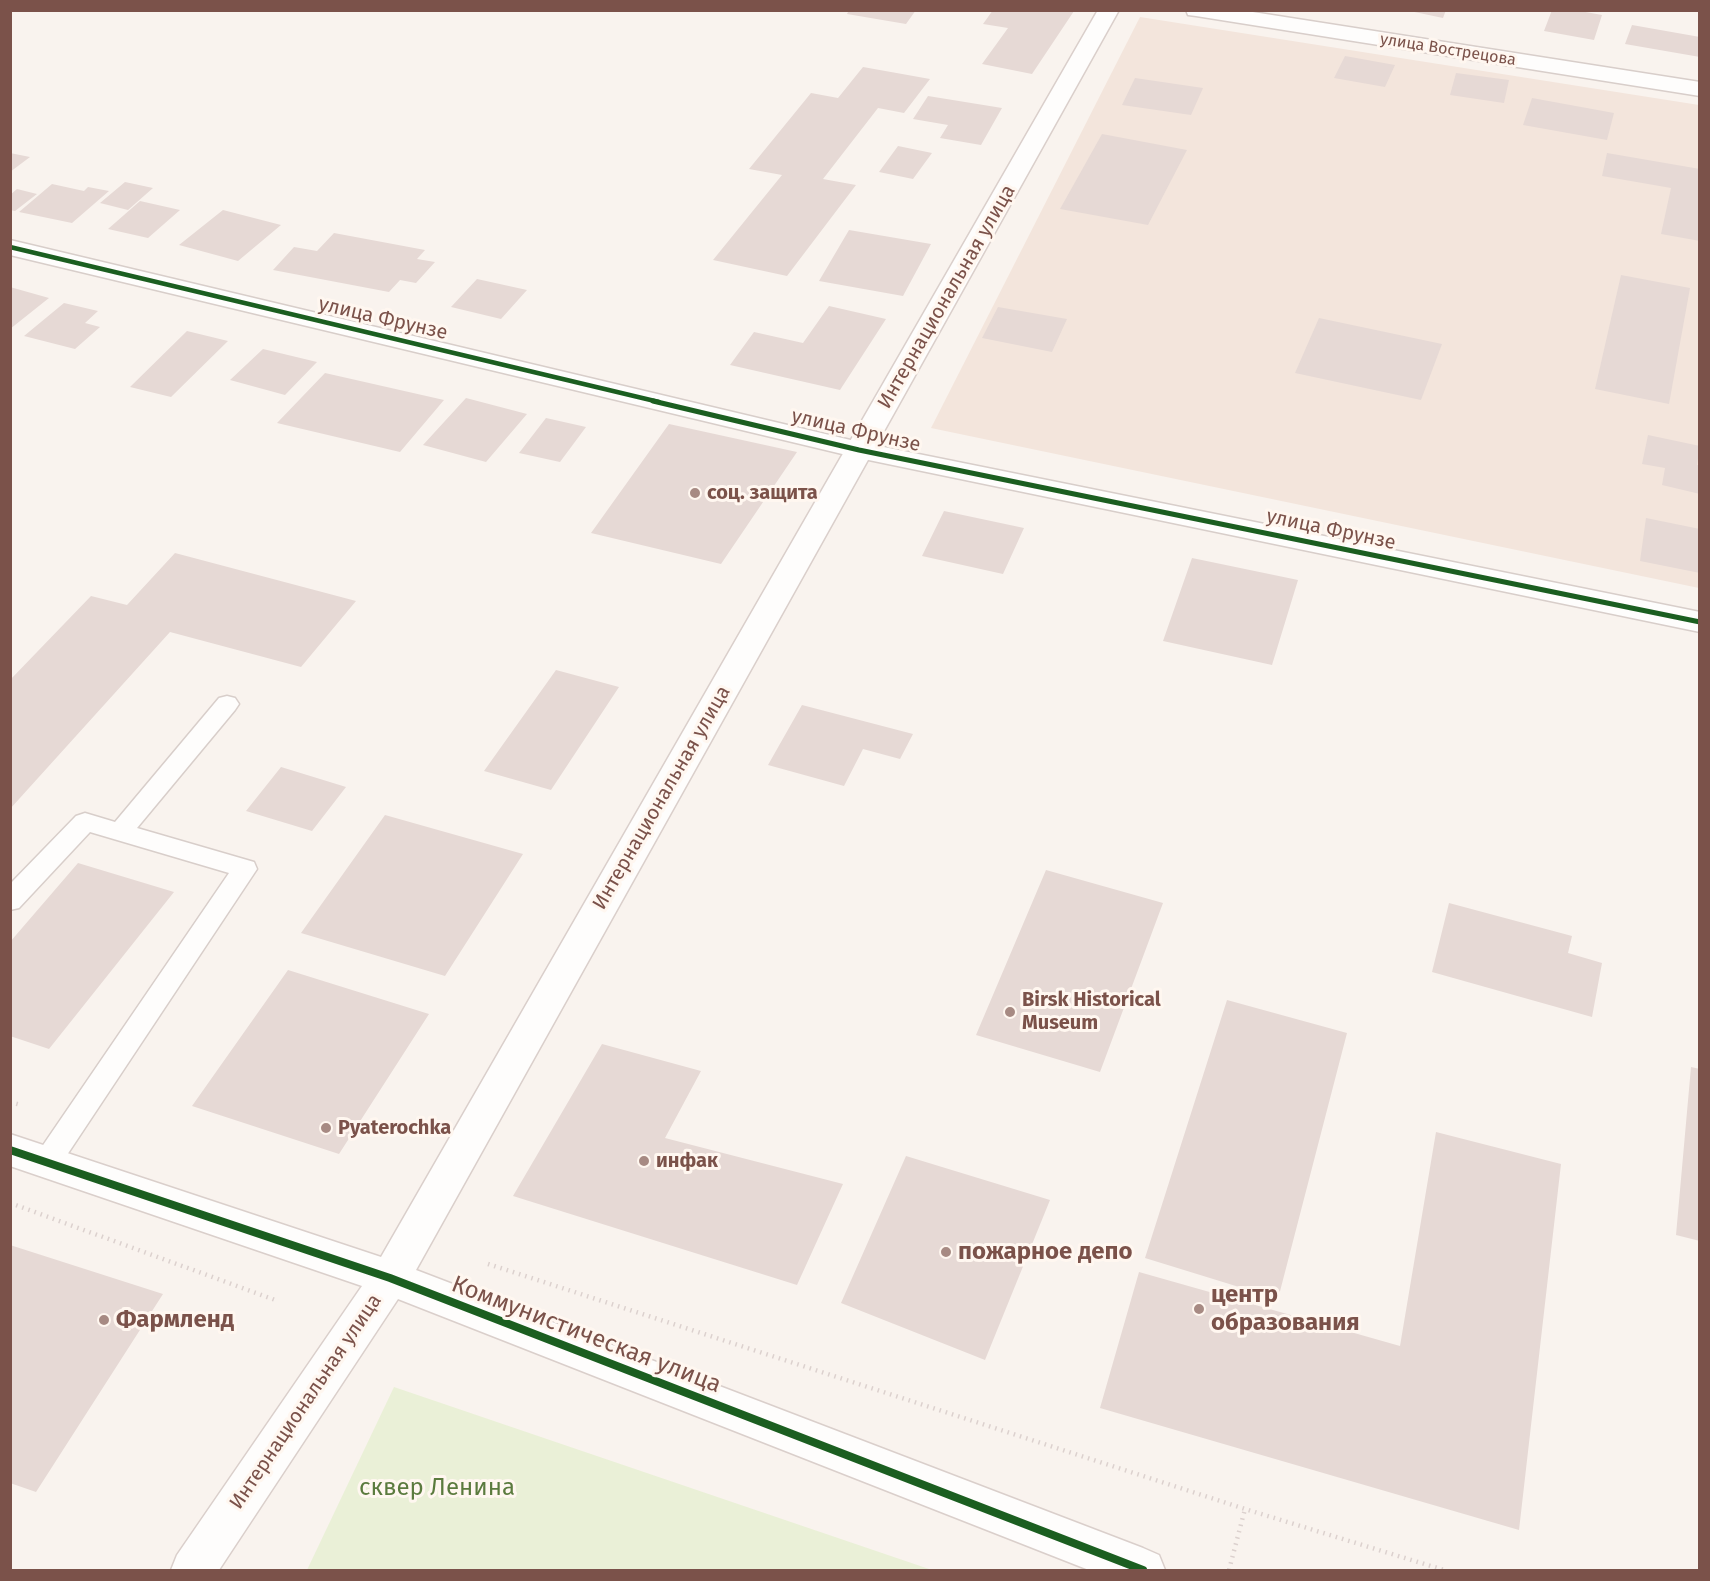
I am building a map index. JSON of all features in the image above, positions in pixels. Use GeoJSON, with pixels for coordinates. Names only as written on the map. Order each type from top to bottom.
{"type":"FeatureCollection","features":[{"type":"Feature","properties":{"kind":"street","name":"Интернациональная улица"},"geometry":{"type":"LineString","coordinates":[[193,1570],[390,1278],[1109,10]]}},
{"type":"Feature","properties":{"kind":"street","name":"улица Вострецова"},"geometry":{"type":"LineString","coordinates":[[1196,10],[1700,89]]}},
{"type":"Feature","properties":{"kind":"street","name":"улица Фрунзе"},"geometry":{"type":"LineString","coordinates":[[10,247],[859,450],[1700,622]]}},
{"type":"Feature","properties":{"kind":"street","name":"Коммунистическая улица"},"geometry":{"type":"LineString","coordinates":[[28,1156],[390,1278],[1143,1570]]}},
{"type":"Feature","properties":{"kind":"lane"},"geometry":{"type":"LineString","coordinates":[[120,832],[227,704]]}},
{"type":"Feature","properties":{"kind":"lane"},"geometry":{"type":"LineString","coordinates":[[10,901],[85,822],[244,870],[73,1123],[28,1156]]}},
{"type":"Feature","properties":{"kind":"path"},"geometry":{"type":"LineString","coordinates":[[10,1102],[73,1123]]}},
{"type":"Feature","properties":{"kind":"path"},"geometry":{"type":"LineString","coordinates":[[10,1203],[278,1301]]}},
{"type":"Feature","properties":{"kind":"path"},"geometry":{"type":"LineString","coordinates":[[412,1239],[1245,1509],[1444,1570]]}},
{"type":"Feature","properties":{"kind":"path"},"geometry":{"type":"LineString","coordinates":[[1229,1570],[1245,1509]]}},
{"type":"Feature","properties":{"kind":"shaded area"},"geometry":{"type":"Polygon","coordinates":[[[1140,17],[1699,105],[1699,588],[931,428],[1140,17]]]}},
{"type":"Feature","properties":{"kind":"green space","name":"сквер Ленина"},"geometry":{"type":"Polygon","coordinates":[[[394,1387],[932,1570],[307,1570],[394,1387]]]}},
{"type":"Feature","properties":{"kind":"building"},"geometry":{"type":"Polygon","coordinates":[[[849,10],[916,10],[906,24],[847,14],[849,10]]]}},
{"type":"Feature","properties":{"kind":"building"},"geometry":{"type":"Polygon","coordinates":[[[993,10],[1074,11],[1032,74],[982,64],[1008,28],[983,24],[993,10]]]}},
{"type":"Feature","properties":{"kind":"building"},"geometry":{"type":"Polygon","coordinates":[[[1405,10],[1446,10],[1443,18],[1405,10]]]}},
{"type":"Feature","properties":{"kind":"building"},"geometry":{"type":"Polygon","coordinates":[[[1552,10],[1575,10],[1602,15],[1594,40],[1544,31],[1552,10]]]}},
{"type":"Feature","properties":{"kind":"building"},"geometry":{"type":"Polygon","coordinates":[[[1632,25],[1700,37],[1700,57],[1625,44],[1632,25]]]}},
{"type":"Feature","properties":{"kind":"building"},"geometry":{"type":"Polygon","coordinates":[[[1345,56],[1395,65],[1385,87],[1334,78],[1345,56]]]}},
{"type":"Feature","properties":{"kind":"building"},"geometry":{"type":"Polygon","coordinates":[[[863,67],[930,79],[904,113],[878,108],[823,179],[856,185],[787,276],[713,260],[782,175],[749,169],[811,93],[838,98],[863,67]]]}},
{"type":"Feature","properties":{"kind":"building"},"geometry":{"type":"Polygon","coordinates":[[[1456,73],[1509,80],[1504,103],[1450,95],[1456,73]]]}},
{"type":"Feature","properties":{"kind":"building"},"geometry":{"type":"Polygon","coordinates":[[[1135,78],[1203,88],[1191,115],[1122,105],[1135,78]]]}},
{"type":"Feature","properties":{"kind":"building"},"geometry":{"type":"Polygon","coordinates":[[[928,96],[1002,108],[981,145],[940,138],[948,125],[913,119],[928,96]]]}},
{"type":"Feature","properties":{"kind":"building"},"geometry":{"type":"Polygon","coordinates":[[[1532,98],[1614,113],[1607,140],[1523,125],[1532,98]]]}},
{"type":"Feature","properties":{"kind":"building"},"geometry":{"type":"Polygon","coordinates":[[[1102,134],[1187,150],[1148,225],[1060,209],[1102,134]]]}},
{"type":"Feature","properties":{"kind":"building"},"geometry":{"type":"Polygon","coordinates":[[[898,146],[932,153],[913,179],[879,172],[898,146]]]}},
{"type":"Feature","properties":{"kind":"building"},"geometry":{"type":"Polygon","coordinates":[[[10,153],[30,157],[10,172],[10,153]]]}},
{"type":"Feature","properties":{"kind":"building"},"geometry":{"type":"Polygon","coordinates":[[[1607,153],[1700,169],[1700,241],[1661,234],[1671,188],[1602,176],[1607,153]]]}},
{"type":"Feature","properties":{"kind":"building"},"geometry":{"type":"Polygon","coordinates":[[[125,182],[153,188],[128,210],[100,203],[125,182]]]}},
{"type":"Feature","properties":{"kind":"building"},"geometry":{"type":"Polygon","coordinates":[[[52,184],[84,191],[88,187],[109,191],[72,223],[19,212],[52,184]]]}},
{"type":"Feature","properties":{"kind":"building"},"geometry":{"type":"Polygon","coordinates":[[[17,189],[37,194],[15,211],[10,210],[10,195],[17,189]]]}},
{"type":"Feature","properties":{"kind":"building"},"geometry":{"type":"Polygon","coordinates":[[[140,201],[180,210],[148,238],[108,229],[140,201]]]}},
{"type":"Feature","properties":{"kind":"building"},"geometry":{"type":"Polygon","coordinates":[[[223,210],[281,225],[238,261],[179,245],[223,210]]]}},
{"type":"Feature","properties":{"kind":"building"},"geometry":{"type":"Polygon","coordinates":[[[849,230],[931,244],[903,296],[819,281],[849,230]]]}},
{"type":"Feature","properties":{"kind":"building"},"geometry":{"type":"Polygon","coordinates":[[[334,233],[425,250],[417,259],[435,262],[416,283],[400,280],[389,292],[273,270],[294,247],[317,251],[334,233]]]}},
{"type":"Feature","properties":{"kind":"building"},"geometry":{"type":"Polygon","coordinates":[[[1621,275],[1690,288],[1669,404],[1595,389],[1621,275]]]}},
{"type":"Feature","properties":{"kind":"building"},"geometry":{"type":"Polygon","coordinates":[[[477,279],[527,290],[501,319],[451,307],[477,279]]]}},
{"type":"Feature","properties":{"kind":"building"},"geometry":{"type":"Polygon","coordinates":[[[10,287],[49,298],[10,329],[10,287]]]}},
{"type":"Feature","properties":{"kind":"building"},"geometry":{"type":"Polygon","coordinates":[[[64,303],[98,311],[85,323],[100,327],[75,349],[24,336],[64,303]]]}},
{"type":"Feature","properties":{"kind":"building"},"geometry":{"type":"Polygon","coordinates":[[[829,306],[886,319],[840,390],[730,365],[754,332],[803,343],[829,306]]]}},
{"type":"Feature","properties":{"kind":"building"},"geometry":{"type":"Polygon","coordinates":[[[998,307],[1067,319],[1052,352],[982,338],[998,307]]]}},
{"type":"Feature","properties":{"kind":"building"},"geometry":{"type":"Polygon","coordinates":[[[1319,318],[1442,344],[1421,400],[1295,373],[1319,318]]]}},
{"type":"Feature","properties":{"kind":"building"},"geometry":{"type":"Polygon","coordinates":[[[187,331],[228,341],[171,397],[130,387],[187,331]]]}},
{"type":"Feature","properties":{"kind":"building"},"geometry":{"type":"Polygon","coordinates":[[[263,349],[317,362],[285,395],[230,380],[263,349]]]}},
{"type":"Feature","properties":{"kind":"building"},"geometry":{"type":"Polygon","coordinates":[[[325,373],[444,400],[400,452],[277,423],[325,373]]]}},
{"type":"Feature","properties":{"kind":"building"},"geometry":{"type":"Polygon","coordinates":[[[466,398],[527,414],[486,462],[423,445],[466,398]]]}},
{"type":"Feature","properties":{"kind":"building"},"geometry":{"type":"Polygon","coordinates":[[[546,418],[586,427],[560,462],[519,453],[546,418]]]}},
{"type":"Feature","properties":{"kind":"building","name":"соц. защита"},"geometry":{"type":"Polygon","coordinates":[[[669,424],[797,452],[721,564],[591,533],[669,424]]]}},
{"type":"Feature","properties":{"kind":"building"},"geometry":{"type":"Polygon","coordinates":[[[1648,435],[1700,446],[1697,465],[1700,465],[1700,494],[1662,485],[1665,468],[1642,464],[1648,435]]]}},
{"type":"Feature","properties":{"kind":"building"},"geometry":{"type":"Polygon","coordinates":[[[944,511],[1024,528],[1003,574],[922,556],[944,511]]]}},
{"type":"Feature","properties":{"kind":"building"},"geometry":{"type":"Polygon","coordinates":[[[1646,518],[1700,529],[1700,573],[1640,561],[1646,518]]]}},
{"type":"Feature","properties":{"kind":"building"},"geometry":{"type":"Polygon","coordinates":[[[175,553],[356,601],[301,667],[170,632],[10,809],[10,680],[91,596],[127,605],[175,553]]]}},
{"type":"Feature","properties":{"kind":"building"},"geometry":{"type":"Polygon","coordinates":[[[1192,558],[1298,580],[1272,665],[1163,641],[1192,558]]]}},
{"type":"Feature","properties":{"kind":"building"},"geometry":{"type":"Polygon","coordinates":[[[556,670],[619,687],[551,790],[484,771],[556,670]]]}},
{"type":"Feature","properties":{"kind":"building"},"geometry":{"type":"Polygon","coordinates":[[[802,705],[913,734],[900,759],[863,749],[844,786],[768,765],[802,705]]]}},
{"type":"Feature","properties":{"kind":"building"},"geometry":{"type":"Polygon","coordinates":[[[281,767],[346,787],[312,831],[246,811],[281,767]]]}},
{"type":"Feature","properties":{"kind":"building"},"geometry":{"type":"Polygon","coordinates":[[[385,815],[523,854],[445,976],[301,933],[385,815]]]}},
{"type":"Feature","properties":{"kind":"building"},"geometry":{"type":"Polygon","coordinates":[[[78,863],[174,892],[49,1049],[10,1036],[10,942],[78,863]]]}},
{"type":"Feature","properties":{"kind":"building"},"geometry":{"type":"Polygon","coordinates":[[[1046,870],[1163,903],[1100,1072],[976,1035],[1046,870]]]}},
{"type":"Feature","properties":{"kind":"building"},"geometry":{"type":"Polygon","coordinates":[[[1449,903],[1572,936],[1568,953],[1602,963],[1592,1017],[1432,972],[1449,903]]]}},
{"type":"Feature","properties":{"kind":"building"},"geometry":{"type":"Polygon","coordinates":[[[288,970],[429,1014],[339,1154],[192,1106],[288,970]]]}},
{"type":"Feature","properties":{"kind":"building"},"geometry":{"type":"Polygon","coordinates":[[[1227,1000],[1347,1033],[1278,1299],[1145,1258],[1227,1000]]]}},
{"type":"Feature","properties":{"kind":"building","name":"инфак"},"geometry":{"type":"Polygon","coordinates":[[[602,1044],[701,1071],[665,1138],[843,1184],[797,1285],[513,1196],[602,1044]]]}},
{"type":"Feature","properties":{"kind":"building"},"geometry":{"type":"Polygon","coordinates":[[[1691,1067],[1700,1069],[1700,1241],[1676,1235],[1691,1067]]]}},
{"type":"Feature","properties":{"kind":"building","name":"центр образования"},"geometry":{"type":"Polygon","coordinates":[[[1436,1132],[1561,1164],[1519,1530],[1100,1408],[1139,1272],[1400,1346],[1436,1132]]]}},
{"type":"Feature","properties":{"kind":"building","name":"пожарное депо"},"geometry":{"type":"Polygon","coordinates":[[[906,1156],[1050,1200],[985,1360],[841,1303],[906,1156]]]}},
{"type":"Feature","properties":{"kind":"building"},"geometry":{"type":"Polygon","coordinates":[[[10,1245],[163,1294],[36,1492],[10,1483],[10,1245]]]}},
{"type":"Feature","properties":{"kind":"cycle path"},"geometry":{"type":"LineString","coordinates":[[10,247],[859,450],[1700,622]]}},
{"type":"Feature","properties":{"kind":"cycle path"},"geometry":{"type":"LineString","coordinates":[[10,1150],[390,1278],[1143,1570]]}},
{"type":"Feature","properties":{"kind":"place","name":"соц. защита"},"geometry":{"type":"Point","coordinates":[695,493]}},
{"type":"Feature","properties":{"kind":"place","name":"Birsk Historical Museum"},"geometry":{"type":"Point","coordinates":[1010,1012]}},
{"type":"Feature","properties":{"kind":"place","name":"Pyaterochka"},"geometry":{"type":"Point","coordinates":[326,1128]}},
{"type":"Feature","properties":{"kind":"place","name":"инфак"},"geometry":{"type":"Point","coordinates":[644,1161]}},
{"type":"Feature","properties":{"kind":"place","name":"пожарное депо"},"geometry":{"type":"Point","coordinates":[946,1252]}},
{"type":"Feature","properties":{"kind":"place","name":"центр образования"},"geometry":{"type":"Point","coordinates":[1199,1309]}},
{"type":"Feature","properties":{"kind":"place","name":"Фармленд"},"geometry":{"type":"Point","coordinates":[104,1320]}}]}
